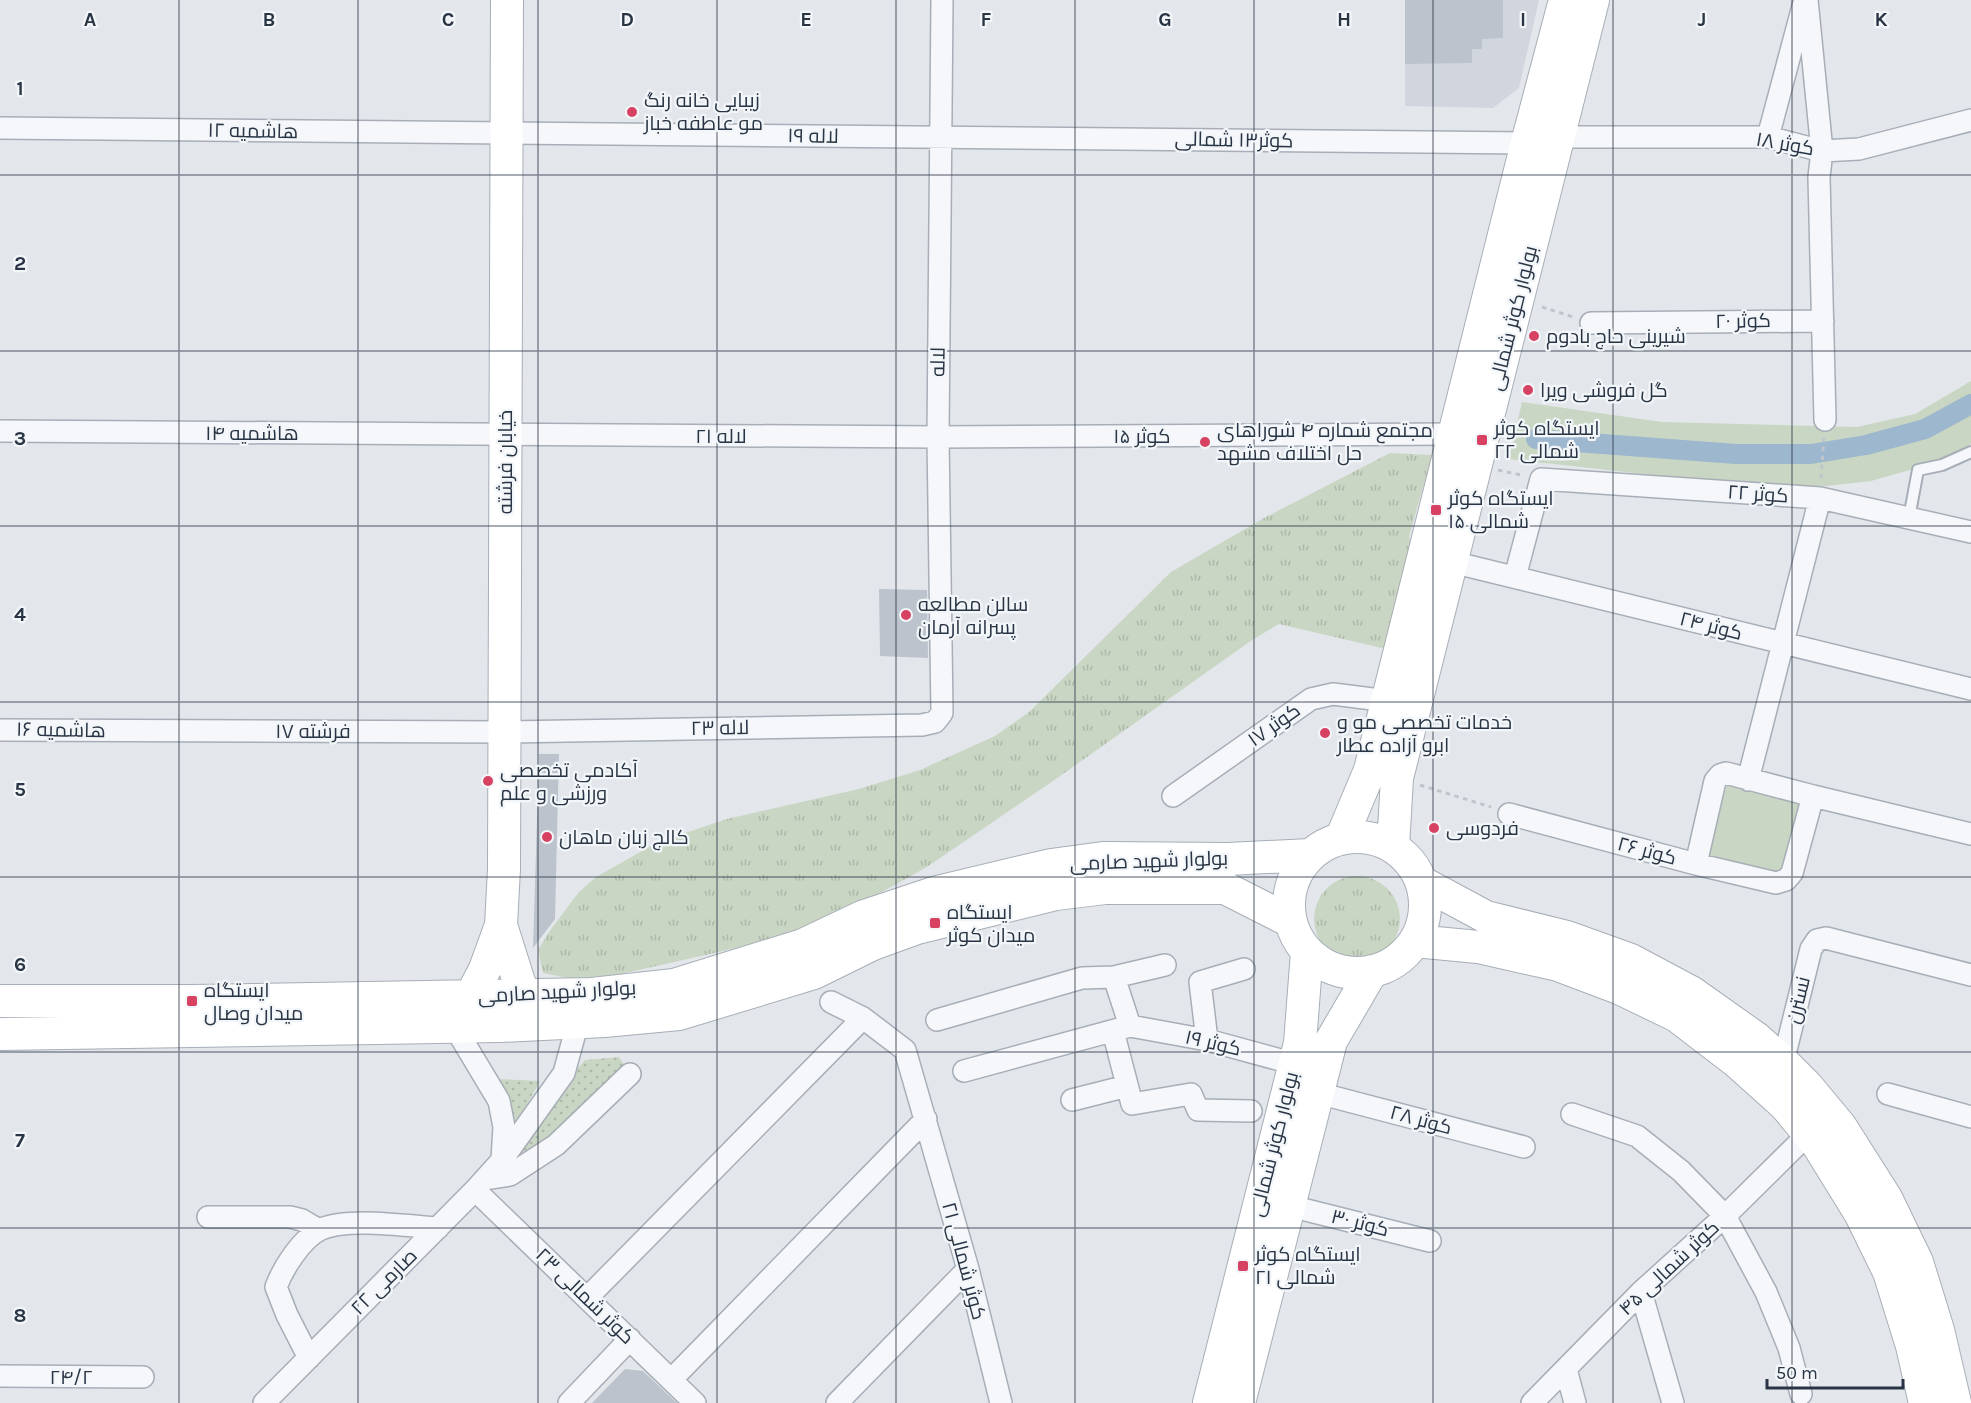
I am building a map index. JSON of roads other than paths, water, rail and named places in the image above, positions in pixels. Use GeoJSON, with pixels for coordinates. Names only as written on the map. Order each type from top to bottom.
{"type":"FeatureCollection","features":[{"type":"Feature","properties":{"kind":"main road","name":"خیابان فرشته"},"geometry":{"type":"LineString","coordinates":[[471,996],[501,925],[504,869],[507,0]]}},
{"type":"Feature","properties":{"kind":"main road","name":"بولوار کوثر شمالی"},"geometry":{"type":"LineString","coordinates":[[1341,839],[1371,770],[1527,143],[1565,0]]}},
{"type":"Feature","properties":{"kind":"main road","name":"بولوار کوثر شمالی"},"geometry":{"type":"LineString","coordinates":[[1393,847],[1397,778],[1593,0]]}},
{"type":"Feature","properties":{"kind":"main road"},"geometry":{"type":"LineString","coordinates":[[1359,837],[1377,840],[1393,847],[1410,862],[1421,882],[1425,905],[1424,917],[1415,941],[1403,955],[1389,965],[1372,971],[1354,974],[1321,963],[1306,952],[1296,938],[1290,921],[1288,903],[1291,885],[1299,869],[1310,855],[1324,845],[1341,839],[1359,837]]}},
{"type":"Feature","properties":{"kind":"main road","name":"بولوار شهید صارمی"},"geometry":{"type":"LineString","coordinates":[[0,1034],[136,1017],[471,996],[592,994],[674,985],[803,945],[862,916],[937,892],[1051,865],[1102,858],[1228,859],[1310,855]]}},
{"type":"Feature","properties":{"kind":"main road"},"geometry":{"type":"LineString","coordinates":[[1421,882],[1486,917],[1567,937],[1631,960],[1691,992],[1756,1038],[1783,1062],[1841,1127],[1891,1209],[1917,1262],[1938,1330],[1956,1403]]}},
{"type":"Feature","properties":{"kind":"main road","name":"بولوار شهید صارمی"},"geometry":{"type":"LineString","coordinates":[[0,1001],[136,1017],[454,1026],[578,1022],[679,1014],[814,973],[873,944],[917,928],[1056,894],[1105,888],[1225,888],[1290,921]]}},
{"type":"Feature","properties":{"kind":"main road","name":"خیابان فرشته"},"geometry":{"type":"LineString","coordinates":[[501,925],[525,995]]}},
{"type":"Feature","properties":{"kind":"main road"},"geometry":{"type":"LineString","coordinates":[[1415,941],[1479,946],[1558,965],[1619,988],[1677,1016],[1737,1062],[1785,1105],[1818,1145],[1860,1213],[1889,1272],[1912,1346],[1925,1403]]}},
{"type":"Feature","properties":{"kind":"main road","name":"بولوار کوثر شمالی"},"geometry":{"type":"LineString","coordinates":[[1209,1403],[1300,1043],[1306,952]]}},
{"type":"Feature","properties":{"kind":"main road","name":"بولوار کوثر شمالی"},"geometry":{"type":"LineString","coordinates":[[1239,1403],[1331,1041],[1372,971]]}},
{"type":"Feature","properties":{"kind":"street","name":"لاله"},"geometry":{"type":"LineString","coordinates":[[935,722],[942,713],[938,437],[942,0]]}},
{"type":"Feature","properties":{"kind":"street"},"geometry":{"type":"LineString","coordinates":[[1768,138],[1806,0]]}},
{"type":"Feature","properties":{"kind":"street"},"geometry":{"type":"LineString","coordinates":[[1806,0],[1822,151],[1819,177],[1825,420]]}},
{"type":"Feature","properties":{"kind":"street","name":"کوثر ۱۸"},"geometry":{"type":"LineString","coordinates":[[1559,136],[1768,138],[1822,151],[1859,149],[1971,120]]}},
{"type":"Feature","properties":{"kind":"street","name":"هاشمیه ۱۲"},"geometry":{"type":"LineString","coordinates":[[0,128],[506,133]]}},
{"type":"Feature","properties":{"kind":"street","name":"لاله ۱۹"},"geometry":{"type":"LineString","coordinates":[[506,133],[940,137]]}},
{"type":"Feature","properties":{"kind":"street","name":"کوثر۱۳ شمالی"},"geometry":{"type":"LineString","coordinates":[[940,137],[1527,143]]}},
{"type":"Feature","properties":{"kind":"street","name":"کوثر ۲۰"},"geometry":{"type":"LineString","coordinates":[[1591,323],[1823,321]]}},
{"type":"Feature","properties":{"kind":"street","name":"هاشمیه ۱۴"},"geometry":{"type":"LineString","coordinates":[[0,432],[505,435]]}},
{"type":"Feature","properties":{"kind":"street","name":"کوثر ۱۵"},"geometry":{"type":"LineString","coordinates":[[938,437],[1455,434]]}},
{"type":"Feature","properties":{"kind":"street","name":"لاله ۲۱"},"geometry":{"type":"LineString","coordinates":[[505,435],[938,437]]}},
{"type":"Feature","properties":{"kind":"street","name":"کوثر ۲۲"},"geometry":{"type":"LineString","coordinates":[[1515,578],[1541,479],[1820,498],[1971,532]]}},
{"type":"Feature","properties":{"kind":"street"},"geometry":{"type":"LineString","coordinates":[[1748,780],[1820,498]]}},
{"type":"Feature","properties":{"kind":"street","name":"کوثر ۲۴"},"geometry":{"type":"LineString","coordinates":[[1452,562],[1971,689]]}},
{"type":"Feature","properties":{"kind":"street","name":"کوثر ۱۷"},"geometry":{"type":"LineString","coordinates":[[1173,796],[1311,699],[1333,694],[1388,702]]}},
{"type":"Feature","properties":{"kind":"street","name":"لاله ۲۳"},"geometry":{"type":"LineString","coordinates":[[504,732],[922,725],[935,722]]}},
{"type":"Feature","properties":{"kind":"street","name":"هاشمیه ۱۶"},"geometry":{"type":"LineString","coordinates":[[0,729],[123,731]]}},
{"type":"Feature","properties":{"kind":"street","name":"فرشته ۱۷"},"geometry":{"type":"LineString","coordinates":[[123,731],[504,732]]}},
{"type":"Feature","properties":{"kind":"street"},"geometry":{"type":"LineString","coordinates":[[1696,864],[1715,780],[1726,773],[1971,834]]}},
{"type":"Feature","properties":{"kind":"street","name":"کوثر ۲۶"},"geometry":{"type":"LineString","coordinates":[[1509,813],[1696,864],[1776,883],[1786,880],[1792,873],[1813,796]]}},
{"type":"Feature","properties":{"kind":"street","name":"نسترن"},"geometry":{"type":"LineString","coordinates":[[1783,1062],[1811,948],[1817,940],[1826,938],[1971,975]]}},
{"type":"Feature","properties":{"kind":"street"},"geometry":{"type":"LineString","coordinates":[[937,1020],[1082,978],[1114,977],[1165,965]]}},
{"type":"Feature","properties":{"kind":"street"},"geometry":{"type":"LineString","coordinates":[[1207,1040],[1200,982],[1244,969]]}},
{"type":"Feature","properties":{"kind":"street"},"geometry":{"type":"LineString","coordinates":[[1114,977],[1127,1086],[1132,1104],[1191,1094],[1198,1110],[1251,1111]]}},
{"type":"Feature","properties":{"kind":"street","name":"کوثر شمالی ۲۱"},"geometry":{"type":"LineString","coordinates":[[831,1002],[863,1018],[906,1050],[968,1269],[1001,1403]]}},
{"type":"Feature","properties":{"kind":"street"},"geometry":{"type":"LineString","coordinates":[[587,1298],[863,1018]]}},
{"type":"Feature","properties":{"kind":"street","name":"صارمی ۲۲"},"geometry":{"type":"LineString","coordinates":[[264,1403],[438,1228],[502,1160],[564,1073],[578,1022]]}},
{"type":"Feature","properties":{"kind":"street"},"geometry":{"type":"LineString","coordinates":[[454,1026],[499,1101],[504,1127],[502,1160]]}},
{"type":"Feature","properties":{"kind":"street"},"geometry":{"type":"LineString","coordinates":[[964,1071],[1122,1029]]}},
{"type":"Feature","properties":{"kind":"street","name":"کوثر ۱۹"},"geometry":{"type":"LineString","coordinates":[[1122,1029],[1207,1040],[1294,1064]]}},
{"type":"Feature","properties":{"kind":"street"},"geometry":{"type":"LineString","coordinates":[[480,1185],[510,1174],[556,1145],[630,1074]]}},
{"type":"Feature","properties":{"kind":"street"},"geometry":{"type":"LineString","coordinates":[[1072,1100],[1127,1086]]}},
{"type":"Feature","properties":{"kind":"street","name":"کوثر ۲۸"},"geometry":{"type":"LineString","coordinates":[[1318,1093],[1524,1147]]}},
{"type":"Feature","properties":{"kind":"street"},"geometry":{"type":"LineString","coordinates":[[1888,1094],[1971,1117]]}},
{"type":"Feature","properties":{"kind":"street"},"geometry":{"type":"LineString","coordinates":[[1572,1114],[1637,1136],[1681,1171],[1725,1215],[1766,1292],[1789,1348],[1801,1394]]}},
{"type":"Feature","properties":{"kind":"street"},"geometry":{"type":"LineString","coordinates":[[671,1380],[926,1119]]}},
{"type":"Feature","properties":{"kind":"street","name":"کوثر شمالی ۴۵"},"geometry":{"type":"LineString","coordinates":[[1532,1403],[1641,1292],[1808,1134]]}},
{"type":"Feature","properties":{"kind":"street","name":"کوثر شمالی ۲۳"},"geometry":{"type":"LineString","coordinates":[[480,1185],[587,1298],[695,1403]]}},
{"type":"Feature","properties":{"kind":"street","name":"کوثر ۳۰"},"geometry":{"type":"LineString","coordinates":[[1290,1206],[1430,1241]]}},
{"type":"Feature","properties":{"kind":"street"},"geometry":{"type":"LineString","coordinates":[[208,1217],[290,1217],[302,1220],[319,1230]]}},
{"type":"Feature","properties":{"kind":"street"},"geometry":{"type":"LineString","coordinates":[[309,1358],[286,1315],[276,1287],[288,1263],[319,1230],[340,1224],[386,1224],[438,1228]]}},
{"type":"Feature","properties":{"kind":"street"},"geometry":{"type":"LineString","coordinates":[[837,1403],[968,1269]]}},
{"type":"Feature","properties":{"kind":"street"},"geometry":{"type":"LineString","coordinates":[[1641,1292],[1673,1403]]}},
{"type":"Feature","properties":{"kind":"street"},"geometry":{"type":"LineString","coordinates":[[569,1403],[630,1340]]}},
{"type":"Feature","properties":{"kind":"street"},"geometry":{"type":"LineString","coordinates":[[1566,1369],[1575,1403]]}},
{"type":"Feature","properties":{"kind":"street","name":"۲۴/۲"},"geometry":{"type":"LineString","coordinates":[[0,1376],[143,1377]]}},
{"type":"Feature","properties":{"kind":"lane"},"geometry":{"type":"LineString","coordinates":[[1909,518],[1918,470],[1942,465],[1971,452]]}},
{"type":"Feature","properties":{"kind":"waterway"},"geometry":{"type":"LineString","coordinates":[[1536,439],[1736,454],[1811,454],[1866,445],[1925,429],[1971,404]]}},
{"type":"Feature","properties":{"kind":"place","name":"زیبایی خانه رنگ مو عاطفه خباز"},"geometry":{"type":"Point","coordinates":[632,112]}},
{"type":"Feature","properties":{"kind":"place","name":"شیرینی حاج بادوم"},"geometry":{"type":"Point","coordinates":[1534,336]}},
{"type":"Feature","properties":{"kind":"place","name":"گل فروشی ویرا"},"geometry":{"type":"Point","coordinates":[1528,390]}},
{"type":"Feature","properties":{"kind":"place","name":"ایستگاه کوثر شمالی ۲۲"},"geometry":{"type":"Point","coordinates":[1482,440]}},
{"type":"Feature","properties":{"kind":"place","name":"مجتمع شماره ۴ شوراهای حل اختلاف مشهد"},"geometry":{"type":"Point","coordinates":[1205,442]}},
{"type":"Feature","properties":{"kind":"place","name":"ایستگاه کوثر شمالی ۱۵"},"geometry":{"type":"Point","coordinates":[1436,510]}},
{"type":"Feature","properties":{"kind":"place","name":"سالن مطالعه پسرانه آرمان"},"geometry":{"type":"Point","coordinates":[906,615]}},
{"type":"Feature","properties":{"kind":"place","name":"خدمات تخصصی مو و ابرو آزاده عطار"},"geometry":{"type":"Point","coordinates":[1325,733]}},
{"type":"Feature","properties":{"kind":"place","name":"آکادمی تخصصی ورزشی و علم"},"geometry":{"type":"Point","coordinates":[488,781]}},
{"type":"Feature","properties":{"kind":"place","name":"فردوسی"},"geometry":{"type":"Point","coordinates":[1434,828]}},
{"type":"Feature","properties":{"kind":"place","name":"کالج زبان ماهان"},"geometry":{"type":"Point","coordinates":[547,837]}},
{"type":"Feature","properties":{"kind":"place","name":"ایستگاه میدان کوثر"},"geometry":{"type":"Point","coordinates":[935,923]}},
{"type":"Feature","properties":{"kind":"place","name":"ایستگاه میدان وصال"},"geometry":{"type":"Point","coordinates":[192,1001]}},
{"type":"Feature","properties":{"kind":"place","name":"ایستگاه کوثر شمالی ۲۱"},"geometry":{"type":"Point","coordinates":[1243,1266]}}]}
